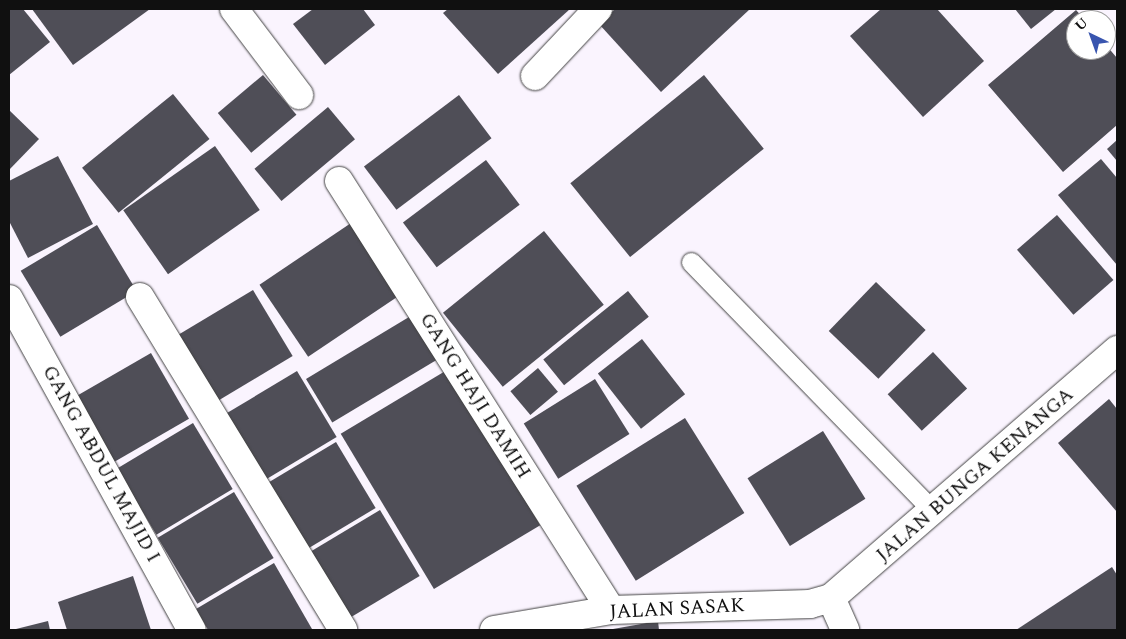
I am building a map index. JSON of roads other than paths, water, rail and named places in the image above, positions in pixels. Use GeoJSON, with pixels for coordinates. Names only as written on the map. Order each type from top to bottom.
{"type":"FeatureCollection","features":[{"type":"Feature","properties":{"kind":"street"},"geometry":{"type":"LineString","coordinates":[[234,9],[299,95]]}},
{"type":"Feature","properties":{"kind":"street"},"geometry":{"type":"LineString","coordinates":[[535,76],[598,9]]}},
{"type":"Feature","properties":{"kind":"street","name":"GANG HAJI DAMIH"},"geometry":{"type":"LineString","coordinates":[[339,181],[611,610]]}},
{"type":"Feature","properties":{"kind":"street"},"geometry":{"type":"LineString","coordinates":[[140,297],[343,630]]}},
{"type":"Feature","properties":{"kind":"street","name":"GANG ABDUL MAJID I"},"geometry":{"type":"LineString","coordinates":[[9,299],[192,630]]}},
{"type":"Feature","properties":{"kind":"street","name":"JALAN BUNGA KENANGA"},"geometry":{"type":"LineString","coordinates":[[831,598],[1117,350]]}},
{"type":"Feature","properties":{"kind":"street"},"geometry":{"type":"LineString","coordinates":[[831,598],[845,630]]}},
{"type":"Feature","properties":{"kind":"street","name":"JALAN SASAK"},"geometry":{"type":"LineString","coordinates":[[494,630],[611,610],[810,604],[831,598]]}},
{"type":"Feature","properties":{"kind":"lane"},"geometry":{"type":"LineString","coordinates":[[692,262],[933,511]]}}]}
